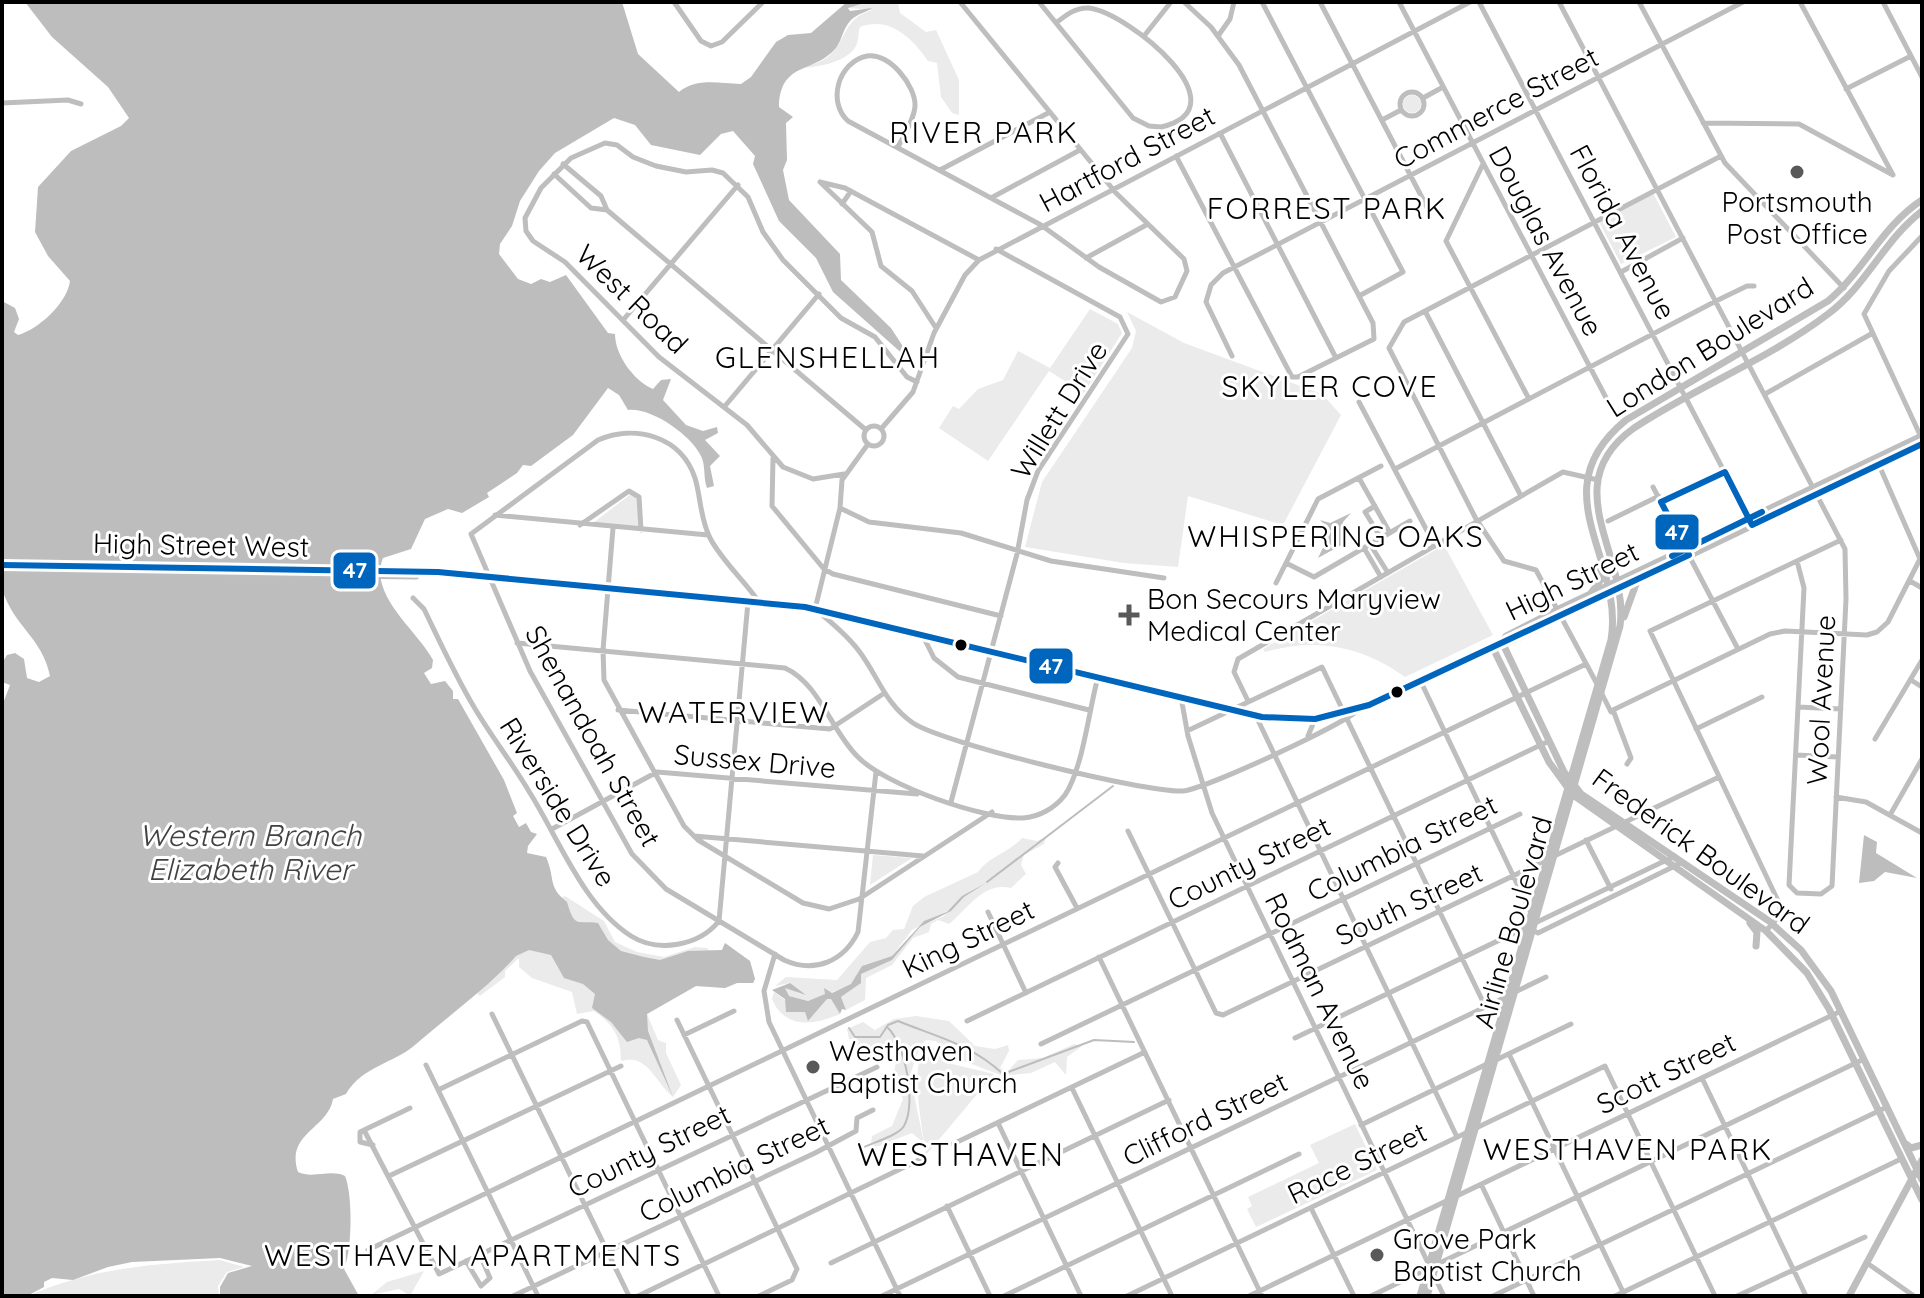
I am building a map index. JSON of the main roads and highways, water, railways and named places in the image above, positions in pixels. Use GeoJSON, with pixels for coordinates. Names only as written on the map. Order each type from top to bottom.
{"type":"FeatureCollection","features":[{"type":"Feature","properties":{"kind":"main road","name":"London Boulevard"},"geometry":{"type":"LineString","coordinates":[[1599,559],[1586,515],[1588,477],[1599,450],[1618,427],[1810,314],[1843,288],[1890,227],[1922,200]]}},
{"type":"Feature","properties":{"kind":"main road","name":"London Boulevard"},"geometry":{"type":"LineString","coordinates":[[1610,558],[1596,510],[1598,480],[1608,456],[1627,433],[1815,323],[1850,295],[1893,238],[1922,211]]}},
{"type":"Feature","properties":{"kind":"main road","name":"High Street"},"geometry":{"type":"LineString","coordinates":[[1559,614],[1587,605],[1642,571],[1688,552],[1922,439]]}},
{"type":"Feature","properties":{"kind":"main road","name":"High Street"},"geometry":{"type":"LineString","coordinates":[[489,578],[815,609],[1255,715],[1315,719],[1347,716],[1492,646],[1509,642],[1578,601],[1637,582],[1688,552]]}},
{"type":"Feature","properties":{"kind":"main road","name":"Airline Boulevard"},"geometry":{"type":"LineString","coordinates":[[1531,927],[1531,913],[1563,799],[1578,775],[1617,626],[1610,558]]}},
{"type":"Feature","properties":{"kind":"main road"},"geometry":{"type":"LineString","coordinates":[[1610,558],[1621,572],[1642,571]]}},
{"type":"Feature","properties":{"kind":"main road","name":"Airline Boulevard"},"geometry":{"type":"LineString","coordinates":[[1599,559],[1614,588]]}},
{"type":"Feature","properties":{"kind":"main road"},"geometry":{"type":"LineString","coordinates":[[1578,601],[1598,585],[1599,559]]}},
{"type":"Feature","properties":{"kind":"main road","name":"High Street West"},"geometry":{"type":"LineString","coordinates":[[2,567],[392,573],[489,578]]}},
{"type":"Feature","properties":{"kind":"main road"},"geometry":{"type":"LineString","coordinates":[[1617,626],[1637,582]]}},
{"type":"Feature","properties":{"kind":"main road"},"geometry":{"type":"LineString","coordinates":[[1587,605],[1605,606],[1617,626]]}},
{"type":"Feature","properties":{"kind":"main road","name":"Frederick Boulevard"},"geometry":{"type":"LineString","coordinates":[[1502,642],[1571,787],[1773,923],[1815,967],[1841,1011],[1922,1180]]}},
{"type":"Feature","properties":{"kind":"main road","name":"Frederick Boulevard"},"geometry":{"type":"LineString","coordinates":[[1492,646],[1552,768],[1614,827],[1766,931],[1807,973],[1832,1015],[1922,1200]]}},
{"type":"Feature","properties":{"kind":"main road","name":"Airline Boulevard"},"geometry":{"type":"LineString","coordinates":[[1427,1296],[1471,1131],[1555,856],[1571,787],[1600,689]]}},
{"type":"Feature","properties":{"kind":"main road"},"geometry":{"type":"LineString","coordinates":[[1552,768],[1563,799]]}},
{"type":"Feature","properties":{"kind":"main road"},"geometry":{"type":"LineString","coordinates":[[1578,775],[1582,788],[1597,805]]}},
{"type":"Feature","properties":{"kind":"main road"},"geometry":{"type":"LineString","coordinates":[[1730,906],[1755,928],[1756,946]]}},
{"type":"Feature","properties":{"kind":"main road"},"geometry":{"type":"LineString","coordinates":[[1904,1142],[1911,1148],[1922,1145]]}},
{"type":"Feature","properties":{"kind":"main road"},"geometry":{"type":"LineString","coordinates":[[1849,1296],[1922,1160]]}},
{"type":"Feature","properties":{"kind":"main road","name":"Airline Boulevard"},"geometry":{"type":"LineString","coordinates":[[1420,1296],[1433,1268]]}},
{"type":"Feature","properties":{"kind":"water","name":"Western Branch Elizabeth River"},"geometry":{"type":"Polygon","coordinates":[[[25,2],[622,2],[638,54],[679,92],[699,83],[741,84],[751,77],[776,42],[788,35],[811,33],[847,2],[868,2],[848,8],[850,11],[872,8],[851,20],[836,48],[827,56],[785,82],[779,107],[793,117],[786,123],[787,160],[783,170],[789,200],[840,254],[841,280],[891,328],[915,365],[833,292],[816,258],[779,221],[753,164],[755,156],[733,131],[721,134],[700,155],[651,145],[635,125],[614,118],[555,153],[520,201],[512,226],[500,244],[499,254],[518,279],[531,284],[541,279],[550,282],[566,275],[608,333],[615,334],[622,359],[633,374],[653,389],[661,380],[671,379],[663,400],[686,425],[703,431],[717,427],[718,433],[705,440],[720,456],[710,466],[714,486],[707,488],[703,460],[680,431],[648,413],[628,410],[619,395],[608,388],[573,435],[531,466],[523,465],[517,473],[487,493],[489,497],[462,513],[448,509],[425,519],[411,549],[383,558],[380,572],[382,585],[388,599],[433,660],[432,668],[424,673],[431,684],[445,681],[453,691],[453,699],[458,699],[504,780],[519,827],[526,823],[531,832],[537,834],[527,853],[546,857],[554,887],[567,902],[575,920],[598,923],[608,940],[621,951],[660,960],[688,951],[722,950],[725,943],[750,961],[755,979],[753,983],[737,983],[725,988],[696,986],[647,1014],[648,1031],[673,1097],[647,1040],[639,1038],[627,1042],[611,1022],[592,1008],[595,994],[583,984],[564,978],[551,955],[529,950],[516,956],[480,991],[415,1045],[360,1077],[346,1094],[333,1099],[324,1118],[297,1148],[296,1159],[298,1172],[345,1176],[350,1223],[349,1250],[344,1269],[359,1296],[220,1296],[220,1287],[228,1273],[252,1266],[220,1258],[132,1262],[73,1280],[52,1278],[44,1282],[44,1287],[27,1296],[2,1296],[2,706],[10,685],[2,682],[2,663],[7,655],[15,653],[24,659],[27,678],[39,682],[50,676],[41,651],[13,613],[2,589],[2,301],[15,308],[19,319],[14,332],[18,335],[43,321],[64,298],[70,281],[48,256],[35,232],[38,187],[71,151],[121,126],[129,118],[108,87],[52,37],[25,2]]]}},
{"type":"Feature","properties":{"kind":"water"},"geometry":{"type":"Polygon","coordinates":[[[1351,513],[1343,522],[1345,543],[1318,558],[1331,531],[1320,520],[1330,523],[1351,513]]]}},
{"type":"Feature","properties":{"kind":"water"},"geometry":{"type":"Polygon","coordinates":[[[1864,835],[1877,842],[1876,853],[1917,878],[1885,872],[1874,881],[1859,883],[1864,835]]]}},
{"type":"Feature","properties":{"kind":"water"},"geometry":{"type":"Polygon","coordinates":[[[986,883],[964,897],[951,911],[920,927],[892,960],[861,974],[861,983],[841,997],[846,1010],[842,1009],[840,1014],[831,999],[827,999],[808,1021],[805,1012],[786,1012],[785,999],[772,990],[790,983],[806,995],[785,988],[789,996],[808,1001],[825,994],[824,988],[832,993],[851,984],[862,966],[892,956],[924,921],[947,912],[962,896],[986,883]]]}},
{"type":"Feature","properties":{"kind":"waterway"},"geometry":{"type":"LineString","coordinates":[[987,882],[1113,786]]}},
{"type":"Feature","properties":{"kind":"waterway"},"geometry":{"type":"LineString","coordinates":[[849,1028],[855,1037],[880,1037],[888,1025],[898,1021],[966,1048],[1003,1074],[1094,1040],[1134,1042]]}},
{"type":"Feature","properties":{"kind":"waterway"},"geometry":{"type":"LineString","coordinates":[[860,1149],[901,1130],[908,1116],[909,1089],[904,1059],[887,1027]]}},
{"type":"Feature","properties":{"kind":"place","name":"Portsmouth Post Office"},"geometry":{"type":"Point","coordinates":[1797,172]}},
{"type":"Feature","properties":{"kind":"place","name":"Bon Secours Maryview Medical Center"},"geometry":{"type":"Point","coordinates":[1129,615]}},
{"type":"Feature","properties":{"kind":"place","name":"Westhaven Baptist Church"},"geometry":{"type":"Point","coordinates":[813,1067]}},
{"type":"Feature","properties":{"kind":"place","name":"Grove Park Baptist Church"},"geometry":{"type":"Point","coordinates":[1377,1255]}},
{"type":"Feature","properties":{"kind":"district","name":"RIVER PARK"},"geometry":{"type":"Point","coordinates":[984,133]}},
{"type":"Feature","properties":{"kind":"district","name":"FORREST PARK"},"geometry":{"type":"Point","coordinates":[1327,209]}},
{"type":"Feature","properties":{"kind":"district","name":"GLENSHELLAH"},"geometry":{"type":"Point","coordinates":[828,358]}},
{"type":"Feature","properties":{"kind":"district","name":"SKYLER COVE"},"geometry":{"type":"Point","coordinates":[1330,387]}},
{"type":"Feature","properties":{"kind":"district","name":"WHISPERING OAKS"},"geometry":{"type":"Point","coordinates":[1336,537]}},
{"type":"Feature","properties":{"kind":"district","name":"WATERVIEW"},"geometry":{"type":"Point","coordinates":[734,713]}},
{"type":"Feature","properties":{"kind":"district","name":"WESTHAVEN PARK"},"geometry":{"type":"Point","coordinates":[1628,1150]}},
{"type":"Feature","properties":{"kind":"district","name":"WESTHAVEN"},"geometry":{"type":"Point","coordinates":[961,1155]}},
{"type":"Feature","properties":{"kind":"district","name":"WESTHAVEN APARTMENTS"},"geometry":{"type":"Point","coordinates":[473,1256]}}]}
